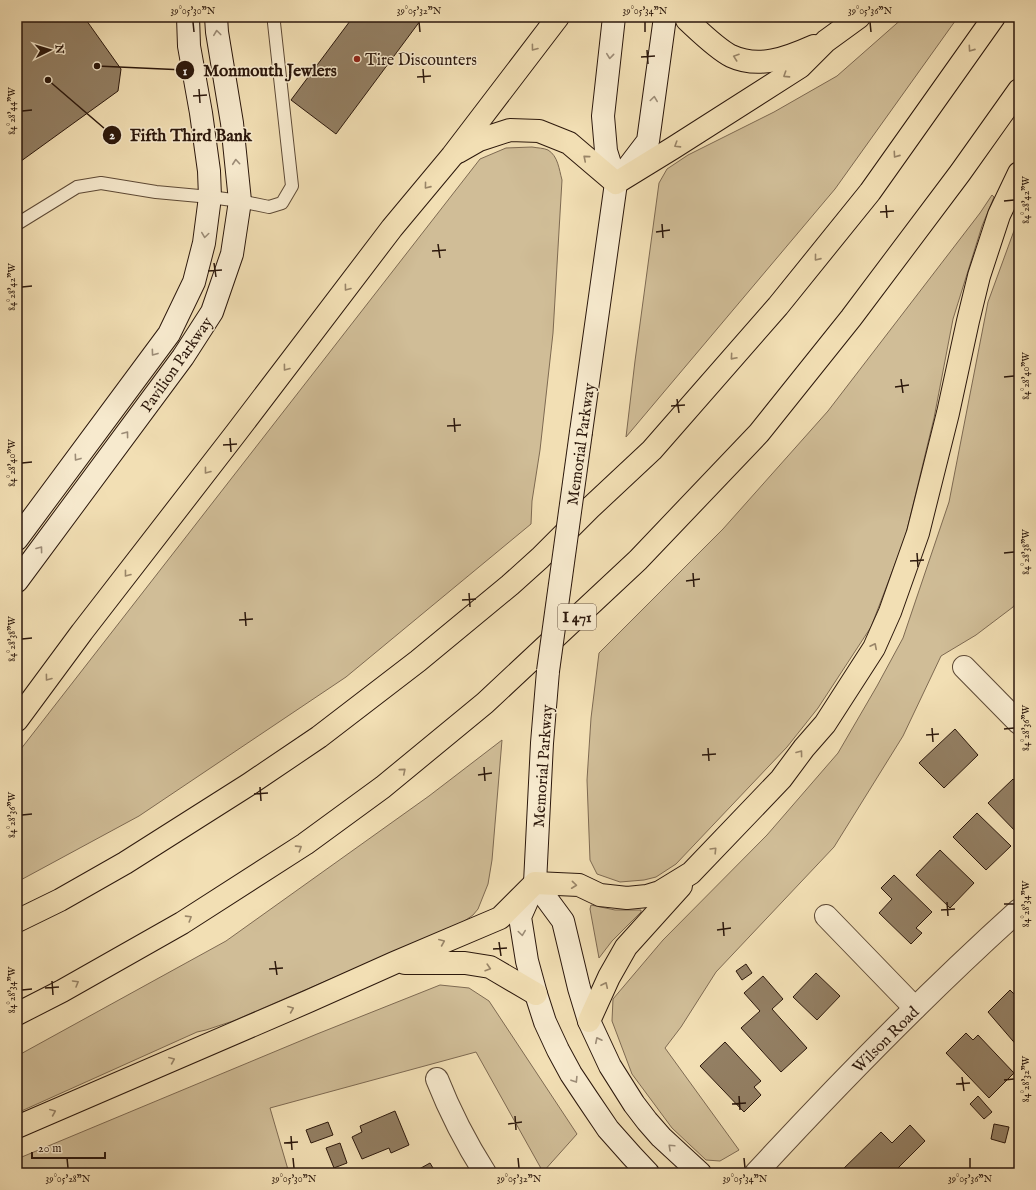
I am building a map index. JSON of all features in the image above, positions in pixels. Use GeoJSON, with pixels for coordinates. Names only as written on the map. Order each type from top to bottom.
{"type":"FeatureCollection","features":[{"type":"Feature","properties":{"kind":"highway"},"geometry":{"type":"LineString","coordinates":[[17,720],[82,632],[232,439],[392,228],[452,156],[558,17]]}},
{"type":"Feature","properties":{"kind":"highway"},"geometry":{"type":"LineString","coordinates":[[686,17],[709,40],[730,55],[749,62],[770,62],[795,55],[826,41]]}},
{"type":"Feature","properties":{"kind":"highway"},"geometry":{"type":"LineString","coordinates":[[452,156],[479,140],[510,130],[539,131],[569,144],[616,183],[800,67],[826,41],[859,17]]}},
{"type":"Feature","properties":{"kind":"highway"},"geometry":{"type":"LineString","coordinates":[[17,921],[60,900],[125,863],[319,737],[418,661],[510,585],[540,558],[590,508],[652,450],[778,306],[870,192],[994,17]]}},
{"type":"Feature","properties":{"kind":"highway","name":"I 471"},"geometry":{"type":"LineString","coordinates":[[17,1014],[62,991],[182,923],[305,844],[383,787],[484,703],[638,560],[758,433],[851,318],[956,179],[1019,90]]}},
{"type":"Feature","properties":{"kind":"highway"},"geometry":{"type":"LineString","coordinates":[[589,1021],[609,977],[626,947],[692,873],[781,779],[804,748],[825,724],[874,648],[890,612],[918,533],[948,412],[979,276],[999,215],[1019,173]]}},
{"type":"Feature","properties":{"kind":"highway"},"geometry":{"type":"LineString","coordinates":[[17,1127],[500,918],[535,883],[579,885],[600,895],[627,898],[647,896],[660,892],[692,873]]}},
{"type":"Feature","properties":{"kind":"highway"},"geometry":{"type":"LineString","coordinates":[[394,963],[465,963],[490,967],[536,994]]}},
{"type":"Feature","properties":{"kind":"main road","name":"Pavilion Parkway"},"geometry":{"type":"LineString","coordinates":[[17,539],[169,334],[194,282],[204,244],[210,197],[209,172],[189,46],[188,17]]}},
{"type":"Feature","properties":{"kind":"main road","name":"Pavilion Parkway"},"geometry":{"type":"LineString","coordinates":[[17,581],[183,357],[212,312],[232,254],[240,201],[232,123],[217,32],[216,17]]}},
{"type":"Feature","properties":{"kind":"main road"},"geometry":{"type":"LineString","coordinates":[[614,17],[603,116],[606,151],[616,183]]}},
{"type":"Feature","properties":{"kind":"main road","name":"Memorial Parkway"},"geometry":{"type":"LineString","coordinates":[[648,1173],[608,1129],[586,1098],[558,1050],[545,1022],[536,994],[527,961],[520,917],[535,883],[542,743],[548,671],[616,183],[648,141],[665,17]]}},
{"type":"Feature","properties":{"kind":"main road"},"geometry":{"type":"LineString","coordinates":[[964,666],[1019,722]]}},
{"type":"Feature","properties":{"kind":"main road"},"geometry":{"type":"LineString","coordinates":[[535,883],[563,921],[579,988],[589,1021],[610,1066],[634,1104],[661,1137],[700,1173]]}},
{"type":"Feature","properties":{"kind":"main road","name":"Wilson Road"},"geometry":{"type":"LineString","coordinates":[[756,1173],[838,1085],[915,1008],[1019,910]]}},
{"type":"Feature","properties":{"kind":"main road"},"geometry":{"type":"LineString","coordinates":[[826,916],[915,1008]]}},
{"type":"Feature","properties":{"kind":"main road"},"geometry":{"type":"LineString","coordinates":[[437,1079],[446,1103],[464,1139],[485,1173]]}},
{"type":"Feature","properties":{"kind":"lane"},"geometry":{"type":"LineString","coordinates":[[17,224],[77,187],[101,183],[156,192],[240,201],[268,207],[282,203],[292,186],[274,17]]}},
{"type":"Feature","properties":{"kind":"shaded area"},"geometry":{"type":"Polygon","coordinates":[[[904,17],[958,17],[835,189],[626,437],[659,183],[667,169],[688,155],[774,112],[837,76],[904,17]]]}},
{"type":"Feature","properties":{"kind":"shaded area"},"geometry":{"type":"Polygon","coordinates":[[[532,147],[546,149],[554,156],[558,163],[562,180],[553,333],[540,450],[532,501],[531,524],[346,677],[139,816],[17,882],[17,754],[480,159],[506,148],[532,147]]]}},
{"type":"Feature","properties":{"kind":"shaded area"},"geometry":{"type":"Polygon","coordinates":[[[992,195],[994,197],[982,226],[953,319],[934,418],[905,538],[871,627],[818,708],[787,747],[676,864],[656,877],[644,880],[620,882],[597,874],[590,860],[587,780],[591,718],[599,653],[723,529],[828,411],[980,213],[992,195]]]}},
{"type":"Feature","properties":{"kind":"shaded area"},"geometry":{"type":"Polygon","coordinates":[[[1019,217],[1019,599],[1013,607],[976,635],[941,656],[903,736],[834,847],[716,972],[681,1027],[665,1048],[739,1150],[720,1161],[706,1160],[672,1128],[632,1074],[612,1021],[613,999],[663,940],[767,835],[838,753],[903,638],[949,502],[988,302],[1019,217]]]}},
{"type":"Feature","properties":{"kind":"shaded area"},"geometry":{"type":"Polygon","coordinates":[[[502,740],[492,860],[488,884],[478,909],[473,915],[463,922],[233,1021],[197,1032],[17,1113],[17,1056],[226,941],[429,796],[502,740]]]}},
{"type":"Feature","properties":{"kind":"shaded area"},"geometry":{"type":"Polygon","coordinates":[[[591,905],[615,910],[641,910],[641,912],[612,941],[599,958],[590,909],[591,905]]]}},
{"type":"Feature","properties":{"kind":"shaded area"},"geometry":{"type":"Polygon","coordinates":[[[440,985],[469,988],[489,1001],[577,1134],[543,1172],[476,1052],[270,1108],[289,1173],[17,1173],[17,1159],[317,1034],[440,985]]]}},
{"type":"Feature","properties":{"kind":"building"},"geometry":{"type":"Polygon","coordinates":[[[17,17],[84,17],[121,69],[118,91],[17,164],[17,17]]]}},
{"type":"Feature","properties":{"kind":"building","name":"Tire Discounters"},"geometry":{"type":"Polygon","coordinates":[[[353,17],[423,17],[336,134],[291,100],[353,17]]]}},
{"type":"Feature","properties":{"kind":"building"},"geometry":{"type":"Polygon","coordinates":[[[955,729],[978,755],[944,788],[919,763],[955,729]]]}},
{"type":"Feature","properties":{"kind":"building"},"geometry":{"type":"Polygon","coordinates":[[[1013,779],[1019,785],[1019,835],[988,803],[1013,779]]]}},
{"type":"Feature","properties":{"kind":"building"},"geometry":{"type":"Polygon","coordinates":[[[977,813],[1011,846],[986,870],[953,837],[977,813]]]}},
{"type":"Feature","properties":{"kind":"building"},"geometry":{"type":"Polygon","coordinates":[[[940,850],[974,883],[950,908],[916,875],[940,850]]]}},
{"type":"Feature","properties":{"kind":"building"},"geometry":{"type":"Polygon","coordinates":[[[894,875],[932,912],[916,928],[922,933],[911,944],[879,913],[892,899],[881,888],[894,875]]]}},
{"type":"Feature","properties":{"kind":"building"},"geometry":{"type":"Polygon","coordinates":[[[746,964],[752,973],[742,980],[736,971],[746,964]]]}},
{"type":"Feature","properties":{"kind":"building"},"geometry":{"type":"Polygon","coordinates":[[[816,973],[840,996],[817,1020],[793,997],[816,973]]]}},
{"type":"Feature","properties":{"kind":"building"},"geometry":{"type":"Polygon","coordinates":[[[763,976],[783,999],[772,1009],[807,1048],[781,1072],[741,1028],[760,1011],[744,993],[763,976]]]}},
{"type":"Feature","properties":{"kind":"building"},"geometry":{"type":"Polygon","coordinates":[[[1010,990],[1019,999],[1019,1048],[988,1012],[1010,990]]]}},
{"type":"Feature","properties":{"kind":"building"},"geometry":{"type":"Polygon","coordinates":[[[966,1033],[973,1040],[978,1035],[1014,1073],[989,1098],[946,1053],[966,1033]]]}},
{"type":"Feature","properties":{"kind":"building"},"geometry":{"type":"Polygon","coordinates":[[[725,1042],[761,1081],[754,1087],[761,1095],[744,1112],[700,1066],[725,1042]]]}},
{"type":"Feature","properties":{"kind":"building"},"geometry":{"type":"Polygon","coordinates":[[[978,1096],[992,1112],[984,1119],[970,1104],[978,1096]]]}},
{"type":"Feature","properties":{"kind":"building"},"geometry":{"type":"Polygon","coordinates":[[[395,1111],[409,1145],[391,1153],[389,1148],[362,1159],[352,1137],[362,1132],[360,1126],[395,1111]]]}},
{"type":"Feature","properties":{"kind":"building"},"geometry":{"type":"Polygon","coordinates":[[[328,1122],[333,1135],[311,1143],[306,1130],[328,1122]]]}},
{"type":"Feature","properties":{"kind":"building"},"geometry":{"type":"Polygon","coordinates":[[[994,1124],[1009,1127],[1005,1143],[991,1139],[994,1124]]]}},
{"type":"Feature","properties":{"kind":"building"},"geometry":{"type":"Polygon","coordinates":[[[910,1125],[925,1141],[893,1173],[839,1173],[881,1132],[892,1143],[910,1125]]]}},
{"type":"Feature","properties":{"kind":"building"},"geometry":{"type":"Polygon","coordinates":[[[340,1143],[347,1163],[334,1168],[326,1148],[340,1143]]]}},
{"type":"Feature","properties":{"kind":"building"},"geometry":{"type":"Polygon","coordinates":[[[430,1163],[436,1173],[412,1173],[430,1163]]]}},
{"type":"Feature","properties":{"kind":"place","name":"Tire Discounters"},"geometry":{"type":"Point","coordinates":[357,59]}},
{"type":"Feature","properties":{"kind":"place","name":"Monmouth Jewlers"},"geometry":{"type":"Point","coordinates":[97,66]}},
{"type":"Feature","properties":{"kind":"place","name":"Fifth Third Bank"},"geometry":{"type":"Point","coordinates":[48,80]}}]}
